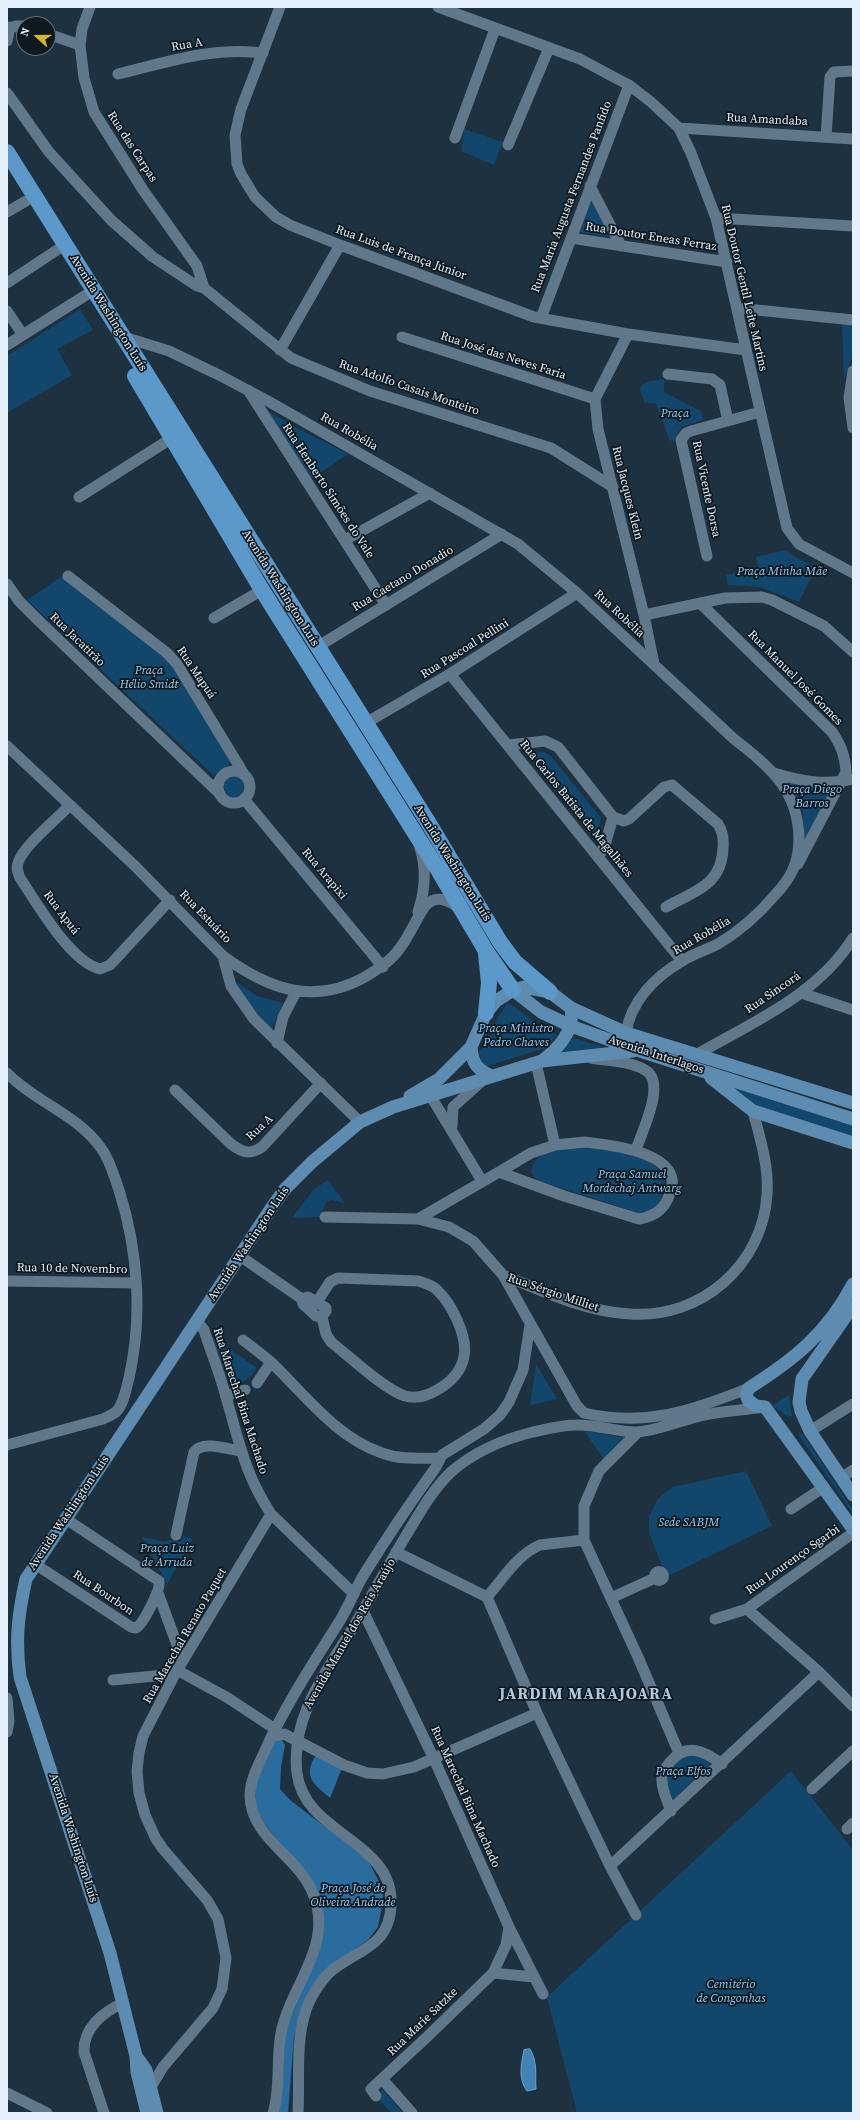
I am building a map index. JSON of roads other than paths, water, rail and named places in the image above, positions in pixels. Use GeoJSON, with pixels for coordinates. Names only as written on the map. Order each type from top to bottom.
{"type":"FeatureCollection","features":[{"type":"Feature","properties":{"kind":"highway","name":"Avenida Washington Luís"},"geometry":{"type":"LineString","coordinates":[[7,152],[124,337],[364,724],[428,822],[500,942],[515,962],[550,992]]}},
{"type":"Feature","properties":{"kind":"highway","name":"Avenida Washington Luís"},"geometry":{"type":"LineString","coordinates":[[7,170],[86,295],[262,590],[417,836],[486,951]]}},
{"type":"Feature","properties":{"kind":"highway","name":"Avenida Interlagos"},"geometry":{"type":"LineString","coordinates":[[486,951],[513,990]]}},
{"type":"Feature","properties":{"kind":"highway"},"geometry":{"type":"LineString","coordinates":[[486,951],[489,972],[486,1013]]}},
{"type":"Feature","properties":{"kind":"main road"},"geometry":{"type":"LineString","coordinates":[[513,990],[532,988],[550,992]]}},
{"type":"Feature","properties":{"kind":"main road","name":"Avenida Washington Luís"},"geometry":{"type":"LineString","coordinates":[[393,1107],[439,1079],[471,1047],[486,1013],[496,1001],[513,990]]}},
{"type":"Feature","properties":{"kind":"main road","name":"Avenida Interlagos"},"geometry":{"type":"LineString","coordinates":[[513,990],[541,1012],[571,1026],[640,1051],[853,1119]]}},
{"type":"Feature","properties":{"kind":"main road","name":"Avenida Washington Luís"},"geometry":{"type":"LineString","coordinates":[[550,992],[571,1008]]}},
{"type":"Feature","properties":{"kind":"main road"},"geometry":{"type":"LineString","coordinates":[[571,1008],[571,1026]]}},
{"type":"Feature","properties":{"kind":"main road","name":"Avenida Interlagos"},"geometry":{"type":"LineString","coordinates":[[571,1008],[626,1033],[853,1103]]}},
{"type":"Feature","properties":{"kind":"main road","name":"Avenida Washington Luís"},"geometry":{"type":"LineString","coordinates":[[157,2113],[152,2087],[146,2070],[136,2056],[118,2006],[110,1953],[20,1677],[16,1650],[17,1625],[26,1579],[35,1563],[240,1256],[290,1184],[312,1162],[360,1122],[393,1107],[539,1062],[559,1046],[571,1026]]}},
{"type":"Feature","properties":{"kind":"main road"},"geometry":{"type":"LineString","coordinates":[[471,1047],[474,1062],[477,1068],[489,1077]]}},
{"type":"Feature","properties":{"kind":"main road"},"geometry":{"type":"LineString","coordinates":[[539,1062],[622,1051],[640,1051]]}},
{"type":"Feature","properties":{"kind":"main road"},"geometry":{"type":"LineString","coordinates":[[698,1069],[722,1085],[753,1111],[853,1143]]}},
{"type":"Feature","properties":{"kind":"main road"},"geometry":{"type":"LineString","coordinates":[[853,1284],[846,1311],[802,1379],[799,1402],[801,1411],[810,1430],[853,1495]]}},
{"type":"Feature","properties":{"kind":"main road"},"geometry":{"type":"LineString","coordinates":[[846,1311],[829,1322],[799,1353],[749,1388],[746,1394],[748,1400],[756,1406],[765,1407],[851,1523]]}},
{"type":"Feature","properties":{"kind":"main road","name":"Avenida Washington Luís"},"geometry":{"type":"LineString","coordinates":[[136,2056],[137,2072],[147,2113]]}},
{"type":"Feature","properties":{"kind":"street","name":"Rua das Carpas"},"geometry":{"type":"LineString","coordinates":[[90,7],[82,28],[80,45],[84,78],[94,112],[143,190],[197,266],[204,288]]}},
{"type":"Feature","properties":{"kind":"street","name":"Rua Luis de França Júnior"},"geometry":{"type":"LineString","coordinates":[[280,7],[241,109],[235,135],[238,164],[241,174],[254,197],[276,217],[290,225],[340,245],[519,312],[541,318],[628,334],[746,350]]}},
{"type":"Feature","properties":{"kind":"street","name":"Rua Doutor Gentil Leite Martins"},"geometry":{"type":"LineString","coordinates":[[438,7],[461,11],[495,29],[580,59],[629,85],[667,115],[679,128],[691,153],[716,218],[738,308],[780,502],[791,536],[799,544],[853,573]]}},
{"type":"Feature","properties":{"kind":"street"},"geometry":{"type":"LineString","coordinates":[[7,41],[8,28]]}},
{"type":"Feature","properties":{"kind":"street"},"geometry":{"type":"LineString","coordinates":[[455,138],[495,29]]}},
{"type":"Feature","properties":{"kind":"street"},"geometry":{"type":"LineString","coordinates":[[56,37],[80,45]]}},
{"type":"Feature","properties":{"kind":"street"},"geometry":{"type":"LineString","coordinates":[[508,145],[548,48]]}},
{"type":"Feature","properties":{"kind":"street","name":"Rua A"},"geometry":{"type":"LineString","coordinates":[[118,74],[194,56],[243,52],[263,53]]}},
{"type":"Feature","properties":{"kind":"street"},"geometry":{"type":"LineString","coordinates":[[826,137],[830,77],[834,72],[853,72]]}},
{"type":"Feature","properties":{"kind":"street","name":"Rua Maria Augusta Fernandes Panfido"},"geometry":{"type":"LineString","coordinates":[[541,318],[629,85]]}},
{"type":"Feature","properties":{"kind":"street","name":"Rua Adolfo Casais Monteiro"},"geometry":{"type":"LineString","coordinates":[[7,93],[49,152],[115,224],[153,257],[197,286],[204,288],[291,358],[370,390],[551,448],[613,487]]}},
{"type":"Feature","properties":{"kind":"street","name":"Rua Amandaba"},"geometry":{"type":"LineString","coordinates":[[679,128],[853,139]]}},
{"type":"Feature","properties":{"kind":"street"},"geometry":{"type":"LineString","coordinates":[[590,186],[621,246]]}},
{"type":"Feature","properties":{"kind":"street"},"geometry":{"type":"LineString","coordinates":[[7,212],[26,202]]}},
{"type":"Feature","properties":{"kind":"street"},"geometry":{"type":"LineString","coordinates":[[716,218],[853,226]]}},
{"type":"Feature","properties":{"kind":"street","name":"Rua Doutor Eneas Ferraz"},"geometry":{"type":"LineString","coordinates":[[571,238],[727,262]]}},
{"type":"Feature","properties":{"kind":"street"},"geometry":{"type":"LineString","coordinates":[[280,350],[340,245]]}},
{"type":"Feature","properties":{"kind":"street"},"geometry":{"type":"LineString","coordinates":[[7,282],[57,250]]}},
{"type":"Feature","properties":{"kind":"street"},"geometry":{"type":"LineString","coordinates":[[7,345],[86,295]]}},
{"type":"Feature","properties":{"kind":"street"},"geometry":{"type":"LineString","coordinates":[[738,308],[853,320]]}},
{"type":"Feature","properties":{"kind":"street"},"geometry":{"type":"LineString","coordinates":[[7,311],[23,335]]}},
{"type":"Feature","properties":{"kind":"street"},"geometry":{"type":"LineString","coordinates":[[596,399],[628,334]]}},
{"type":"Feature","properties":{"kind":"street","name":"Rua Robélia"},"geometry":{"type":"LineString","coordinates":[[124,337],[169,351],[248,390],[518,544],[577,593],[734,739],[758,758],[784,785],[795,808],[798,822],[799,842],[794,870],[782,888],[758,915],[718,944],[682,961],[646,990],[628,1020],[626,1033]]}},
{"type":"Feature","properties":{"kind":"street","name":"Rua José das Neves Faria"},"geometry":{"type":"LineString","coordinates":[[402,337],[596,399]]}},
{"type":"Feature","properties":{"kind":"street"},"geometry":{"type":"LineString","coordinates":[[853,371],[849,398],[853,428]]}},
{"type":"Feature","properties":{"kind":"street"},"geometry":{"type":"LineString","coordinates":[[668,374],[712,379],[717,381],[720,386],[728,421]]}},
{"type":"Feature","properties":{"kind":"street","name":"Rua Henberto Simões do Vale"},"geometry":{"type":"LineString","coordinates":[[248,390],[287,454],[345,540],[386,605]]}},
{"type":"Feature","properties":{"kind":"street","name":"Rua Jacques Klein"},"geometry":{"type":"LineString","coordinates":[[596,399],[598,429],[644,615],[654,664]]}},
{"type":"Feature","properties":{"kind":"street","name":"Rua Vicente Dorsa"},"geometry":{"type":"LineString","coordinates":[[707,556],[681,440],[686,433],[691,431],[760,412]]}},
{"type":"Feature","properties":{"kind":"street"},"geometry":{"type":"LineString","coordinates":[[79,497],[172,438]]}},
{"type":"Feature","properties":{"kind":"street"},"geometry":{"type":"LineString","coordinates":[[345,540],[430,493]]}},
{"type":"Feature","properties":{"kind":"street","name":"Rua Caetano Donadio"},"geometry":{"type":"LineString","coordinates":[[317,647],[502,534]]}},
{"type":"Feature","properties":{"kind":"street","name":"Rua Mapuá"},"geometry":{"type":"LineString","coordinates":[[68,576],[167,653],[177,664],[244,774]]}},
{"type":"Feature","properties":{"kind":"street","name":"Rua Jacatirão"},"geometry":{"type":"LineString","coordinates":[[7,584],[19,601],[34,616],[220,794]]}},
{"type":"Feature","properties":{"kind":"street"},"geometry":{"type":"LineString","coordinates":[[214,618],[262,590]]}},
{"type":"Feature","properties":{"kind":"street","name":"Rua Pascoal Pellini"},"geometry":{"type":"LineString","coordinates":[[364,724],[450,674],[577,593]]}},
{"type":"Feature","properties":{"kind":"street"},"geometry":{"type":"LineString","coordinates":[[644,615],[725,598],[745,596],[772,600],[824,626],[853,652]]}},
{"type":"Feature","properties":{"kind":"street","name":"Rua Manuel José Gomes"},"geometry":{"type":"LineString","coordinates":[[700,603],[832,732],[840,744],[845,758],[846,772],[794,870]]}},
{"type":"Feature","properties":{"kind":"street","name":"Rua Carlos Batista de Magalhães"},"geometry":{"type":"LineString","coordinates":[[450,674],[599,856],[682,961]]}},
{"type":"Feature","properties":{"kind":"street"},"geometry":{"type":"LineString","coordinates":[[508,745],[545,741],[555,744],[613,817],[624,821],[629,819],[664,787],[672,785],[718,824],[722,830],[723,862],[719,872],[711,882],[666,907]]}},
{"type":"Feature","properties":{"kind":"street","name":"Rua Estuário"},"geometry":{"type":"LineString","coordinates":[[7,746],[170,900],[223,956],[231,986],[241,1003],[254,1020],[360,1122]]}},
{"type":"Feature","properties":{"kind":"street"},"geometry":{"type":"LineString","coordinates":[[234,770],[244,774],[250,787],[248,796],[244,800],[231,802],[220,794],[219,783],[224,774],[234,770]]}},
{"type":"Feature","properties":{"kind":"street"},"geometry":{"type":"LineString","coordinates":[[771,772],[812,782],[839,783],[853,779]]}},
{"type":"Feature","properties":{"kind":"street","name":"Rua Arapixi"},"geometry":{"type":"LineString","coordinates":[[244,800],[383,967]]}},
{"type":"Feature","properties":{"kind":"street","name":"Rua Apuá"},"geometry":{"type":"LineString","coordinates":[[70,805],[27,849],[18,862],[18,870],[20,878],[53,928],[88,964],[94,968],[105,969],[170,900]]}},
{"type":"Feature","properties":{"kind":"street"},"geometry":{"type":"LineString","coordinates":[[599,856],[605,845],[613,817]]}},
{"type":"Feature","properties":{"kind":"street"},"geometry":{"type":"LineString","coordinates":[[415,922],[424,888],[423,856],[417,836]]}},
{"type":"Feature","properties":{"kind":"street"},"geometry":{"type":"LineString","coordinates":[[223,956],[260,979],[296,992],[316,992],[337,989],[359,980],[383,967],[400,949],[424,906],[434,899],[444,899],[460,909]]}},
{"type":"Feature","properties":{"kind":"street","name":"Rua Sincorá"},"geometry":{"type":"LineString","coordinates":[[696,1055],[772,1012],[800,993],[830,967],[853,938]]}},
{"type":"Feature","properties":{"kind":"street"},"geometry":{"type":"LineString","coordinates":[[277,1043],[283,1017],[296,992]]}},
{"type":"Feature","properties":{"kind":"street"},"geometry":{"type":"LineString","coordinates":[[800,993],[853,1010]]}},
{"type":"Feature","properties":{"kind":"street"},"geometry":{"type":"LineString","coordinates":[[582,1057],[638,1067],[646,1070],[653,1076],[655,1092],[636,1150]]}},
{"type":"Feature","properties":{"kind":"street"},"geometry":{"type":"LineString","coordinates":[[539,1062],[555,1145]]}},
{"type":"Feature","properties":{"kind":"street"},"geometry":{"type":"LineString","coordinates":[[7,1073],[17,1083],[89,1134],[106,1156],[126,1212],[134,1256],[137,1319],[134,1357],[126,1390],[119,1408],[115,1413],[103,1419],[7,1445]]}},
{"type":"Feature","properties":{"kind":"street"},"geometry":{"type":"LineString","coordinates":[[452,1129],[451,1119],[453,1107],[489,1077]]}},
{"type":"Feature","properties":{"kind":"street","name":"Rua A"},"geometry":{"type":"LineString","coordinates":[[175,1090],[231,1144],[241,1151],[250,1153],[262,1147],[321,1083]]}},
{"type":"Feature","properties":{"kind":"street"},"geometry":{"type":"LineString","coordinates":[[430,1095],[452,1129],[482,1181]]}},
{"type":"Feature","properties":{"kind":"street","name":"Rua Sérgio Milliet"},"geometry":{"type":"LineString","coordinates":[[503,1275],[551,1294],[598,1309],[631,1314],[662,1313],[682,1308],[709,1295],[740,1265],[755,1243],[764,1216],[767,1194],[767,1174],[753,1111]]}},
{"type":"Feature","properties":{"kind":"street"},"geometry":{"type":"LineString","coordinates":[[418,1219],[531,1153],[555,1145],[585,1142],[636,1150],[659,1161],[665,1166],[669,1172],[672,1183],[671,1192],[662,1209],[652,1217],[639,1219],[564,1196],[499,1172]]}},
{"type":"Feature","properties":{"kind":"street"},"geometry":{"type":"LineString","coordinates":[[325,1217],[418,1219],[449,1227],[473,1241],[503,1275],[577,1406],[584,1413],[640,1419],[704,1406],[749,1388]]}},
{"type":"Feature","properties":{"kind":"street"},"geometry":{"type":"LineString","coordinates":[[240,1256],[302,1299],[305,1307],[318,1317],[322,1317]]}},
{"type":"Feature","properties":{"kind":"street"},"geometry":{"type":"LineString","coordinates":[[302,1299],[310,1297],[326,1310],[322,1317],[326,1334],[331,1342],[391,1389],[405,1396],[416,1397],[429,1395],[446,1385],[459,1370],[464,1357],[462,1333],[457,1321],[436,1289],[426,1283],[418,1281],[338,1278],[330,1282],[317,1302]]}},
{"type":"Feature","properties":{"kind":"street","name":"Rua 10 de Novembro"},"geometry":{"type":"LineString","coordinates":[[7,1281],[136,1283]]}},
{"type":"Feature","properties":{"kind":"street","name":"Rua Marechal Bina Machado"},"geometry":{"type":"LineString","coordinates":[[198,1321],[204,1330],[226,1396],[240,1451],[250,1478],[271,1514],[354,1594]]}},
{"type":"Feature","properties":{"kind":"street","name":"Avenida Manuel dos Reis Araújo"},"geometry":{"type":"LineString","coordinates":[[273,2113],[278,2099],[280,2042],[284,2021],[314,1954],[317,1943],[319,1922],[317,1905],[301,1872],[261,1828],[252,1808],[252,1783],[273,1733],[392,1528],[436,1467],[439,1458],[484,1429],[500,1415],[509,1402],[523,1370],[530,1325]]}},
{"type":"Feature","properties":{"kind":"street"},"geometry":{"type":"LineString","coordinates":[[243,1340],[271,1362],[332,1423],[363,1445],[396,1457],[439,1458]]}},
{"type":"Feature","properties":{"kind":"street"},"geometry":{"type":"LineString","coordinates":[[257,1383],[271,1362]]}},
{"type":"Feature","properties":{"kind":"street"},"geometry":{"type":"LineString","coordinates":[[226,1396],[245,1390]]}},
{"type":"Feature","properties":{"kind":"street"},"geometry":{"type":"LineString","coordinates":[[810,1430],[853,1404]]}},
{"type":"Feature","properties":{"kind":"street","name":"Avenida Manuel dos Reis Araújo"},"geometry":{"type":"LineString","coordinates":[[298,2113],[300,2038],[306,2009],[321,1983],[330,1973],[378,1941],[384,1932],[391,1905],[390,1888],[382,1868],[373,1858],[316,1812],[302,1794],[297,1768],[298,1740],[304,1715],[329,1667],[363,1611],[414,1520],[438,1486],[454,1470],[490,1447],[507,1439],[550,1428],[578,1424],[638,1432],[704,1415],[765,1407]]}},
{"type":"Feature","properties":{"kind":"street"},"geometry":{"type":"LineString","coordinates":[[640,1419],[638,1432],[599,1471],[584,1506],[584,1540],[679,1753]]}},
{"type":"Feature","properties":{"kind":"street"},"geometry":{"type":"LineString","coordinates":[[176,1535],[194,1452],[197,1448],[203,1446],[240,1451]]}},
{"type":"Feature","properties":{"kind":"street"},"geometry":{"type":"LineString","coordinates":[[841,1478],[853,1470]]}},
{"type":"Feature","properties":{"kind":"street"},"geometry":{"type":"LineString","coordinates":[[791,1508],[824,1487]]}},
{"type":"Feature","properties":{"kind":"street","name":"Rua Marechal Renato Paquet"},"geometry":{"type":"LineString","coordinates":[[152,2087],[163,2067],[213,2008],[222,1989],[226,1958],[218,1919],[207,1900],[156,1840],[144,1815],[139,1793],[137,1771],[143,1736],[178,1668],[271,1514]]}},
{"type":"Feature","properties":{"kind":"street"},"geometry":{"type":"LineString","coordinates":[[69,1521],[160,1582],[158,1593],[178,1668]]}},
{"type":"Feature","properties":{"kind":"street","name":"Rua Lourenço Sgarbi"},"geometry":{"type":"LineString","coordinates":[[715,1619],[748,1609],[853,1533]]}},
{"type":"Feature","properties":{"kind":"street"},"geometry":{"type":"LineString","coordinates":[[487,1597],[518,1561],[534,1547],[584,1540]]}},
{"type":"Feature","properties":{"kind":"street"},"geometry":{"type":"LineString","coordinates":[[396,1552],[487,1597],[537,1713],[610,1866],[636,1915]]}},
{"type":"Feature","properties":{"kind":"street","name":"Rua Bourbon"},"geometry":{"type":"LineString","coordinates":[[42,1568],[133,1628],[138,1627],[158,1593]]}},
{"type":"Feature","properties":{"kind":"street"},"geometry":{"type":"LineString","coordinates":[[611,1598],[655,1578]]}},
{"type":"Feature","properties":{"kind":"street"},"geometry":{"type":"LineString","coordinates":[[748,1609],[819,1672],[853,1706]]}},
{"type":"Feature","properties":{"kind":"street","name":"Rua Marechal Bina Machado"},"geometry":{"type":"LineString","coordinates":[[363,1611],[434,1759],[509,1927],[543,1994]]}},
{"type":"Feature","properties":{"kind":"street"},"geometry":{"type":"LineString","coordinates":[[113,1680],[178,1668],[228,1698],[273,1733],[284,1734],[344,1765],[367,1773],[383,1774],[397,1772],[434,1759],[537,1713]]}},
{"type":"Feature","properties":{"kind":"street"},"geometry":{"type":"LineString","coordinates":[[610,1866],[722,1764],[819,1672]]}},
{"type":"Feature","properties":{"kind":"street"},"geometry":{"type":"LineString","coordinates":[[7,1698],[9,1716],[7,1732]]}},
{"type":"Feature","properties":{"kind":"street"},"geometry":{"type":"LineString","coordinates":[[671,1811],[662,1780],[666,1767],[679,1753],[694,1750],[703,1752],[722,1764]]}},
{"type":"Feature","properties":{"kind":"street"},"geometry":{"type":"LineString","coordinates":[[812,1789],[853,1751]]}},
{"type":"Feature","properties":{"kind":"street","name":"Rua Marie Satzke"},"geometry":{"type":"LineString","coordinates":[[373,2092],[382,2079],[492,1973],[506,1946],[509,1927]]}},
{"type":"Feature","properties":{"kind":"street"},"geometry":{"type":"LineString","coordinates":[[492,1973],[534,1977]]}},
{"type":"Feature","properties":{"kind":"street"},"geometry":{"type":"LineString","coordinates":[[104,2113],[84,2052],[84,2045],[87,2035],[98,2018],[118,2006]]}},
{"type":"Feature","properties":{"kind":"street"},"geometry":{"type":"LineString","coordinates":[[146,2070],[163,2067]]}},
{"type":"Feature","properties":{"kind":"street"},"geometry":{"type":"LineString","coordinates":[[382,2079],[412,2113]]}},
{"type":"Feature","properties":{"kind":"street"},"geometry":{"type":"LineString","coordinates":[[7,2093],[47,2113]]}},
{"type":"Feature","properties":{"kind":"district","name":"JARDIM MARAJOARA"},"geometry":{"type":"Point","coordinates":[586,1695]}},
{"type":"Feature","properties":{"kind":"park label","name":"Praça"},"geometry":{"type":"Point","coordinates":[675,414]}},
{"type":"Feature","properties":{"kind":"park label","name":"Praça Minha Mãe"},"geometry":{"type":"Point","coordinates":[782,572]}},
{"type":"Feature","properties":{"kind":"park label","name":"Praça Hélio Smidt"},"geometry":{"type":"Point","coordinates":[149,678]}},
{"type":"Feature","properties":{"kind":"park label","name":"Praça Diego Barros"},"geometry":{"type":"Point","coordinates":[812,797]}},
{"type":"Feature","properties":{"kind":"park label","name":"Praça Ministro Pedro Chaves"},"geometry":{"type":"Point","coordinates":[516,1036]}},
{"type":"Feature","properties":{"kind":"park label","name":"Praça Samuel Mordechaj Antwarg"},"geometry":{"type":"Point","coordinates":[632,1182]}},
{"type":"Feature","properties":{"kind":"park label","name":"Sede SABJM"},"geometry":{"type":"Point","coordinates":[689,1523]}},
{"type":"Feature","properties":{"kind":"park label","name":"Praça Luiz de Arruda"},"geometry":{"type":"Point","coordinates":[167,1556]}},
{"type":"Feature","properties":{"kind":"park label","name":"Praça Elfos"},"geometry":{"type":"Point","coordinates":[683,1772]}},
{"type":"Feature","properties":{"kind":"park label","name":"Praça José de Oliveira Andrade"},"geometry":{"type":"Point","coordinates":[353,1896]}},
{"type":"Feature","properties":{"kind":"park label","name":"Cemitério de Congonhas"},"geometry":{"type":"Point","coordinates":[731,1992]}}]}
